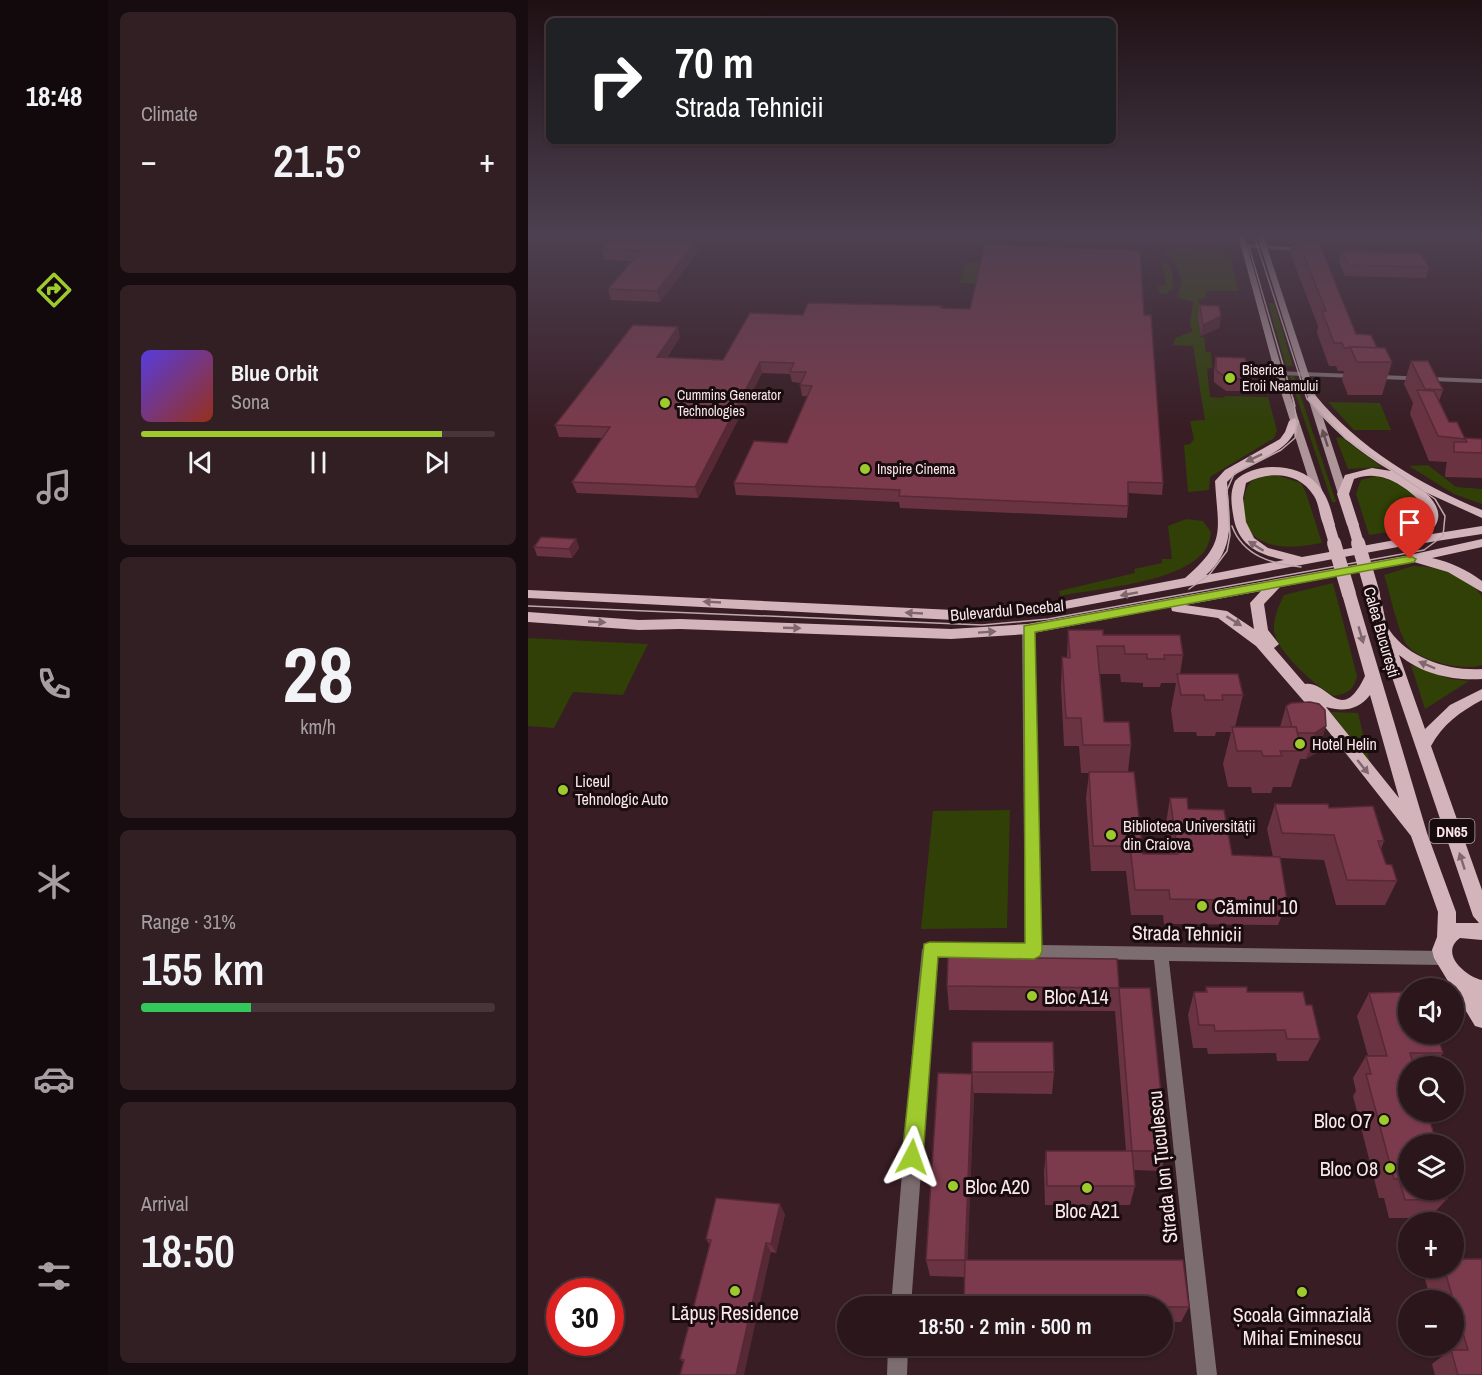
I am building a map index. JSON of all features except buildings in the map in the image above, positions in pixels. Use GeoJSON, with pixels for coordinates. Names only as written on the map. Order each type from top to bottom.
{"type":"FeatureCollection","features":[{"type":"Feature","properties":{"kind":"main road","name":"Calea București"},"geometry":{"type":"LineString","coordinates":[[1258,299],[1294,421],[1329,525],[1418,833],[1447,912],[1443,958]]}},
{"type":"Feature","properties":{"kind":"main road","name":"Calea București"},"geometry":{"type":"LineString","coordinates":[[1281,299],[1353,525],[1383,630],[1482,916]]}},
{"type":"Feature","properties":{"kind":"main road"},"geometry":{"type":"LineString","coordinates":[[1312,398],[1341,431],[1361,445],[1440,496],[1482,514]]}},
{"type":"Feature","properties":{"kind":"main road"},"geometry":{"type":"LineString","coordinates":[[1186,584],[1202,572],[1224,545],[1221,481],[1233,468],[1284,442],[1291,434],[1294,421]]}},
{"type":"Feature","properties":{"kind":"main road"},"geometry":{"type":"LineString","coordinates":[[1312,558],[1282,556],[1250,543],[1239,523],[1238,487],[1241,481],[1256,473],[1279,471],[1302,476],[1318,493]]}},
{"type":"Feature","properties":{"kind":"main road"},"geometry":{"type":"LineString","coordinates":[[1343,494],[1349,477],[1382,472],[1409,484],[1424,497],[1432,506],[1433,521],[1425,531],[1398,543]]}},
{"type":"Feature","properties":{"kind":"main road","name":"Bulevardul Decebal"},"geometry":{"type":"LineString","coordinates":[[528,594],[954,615],[1028,612],[1186,584],[1312,558],[1482,530]]}},
{"type":"Feature","properties":{"kind":"main road","name":"Bulevardul Decebal"},"geometry":{"type":"LineString","coordinates":[[528,617],[639,625],[680,624],[951,634],[1028,629],[1410,559],[1482,543]]}},
{"type":"Feature","properties":{"kind":"main road"},"geometry":{"type":"LineString","coordinates":[[1410,559],[1434,561],[1465,573],[1482,588]]}},
{"type":"Feature","properties":{"kind":"main road"},"geometry":{"type":"LineString","coordinates":[[1275,583],[1257,603],[1262,631],[1313,692],[1333,703],[1344,705],[1354,703],[1360,700],[1368,689],[1372,676]]}},
{"type":"Feature","properties":{"kind":"main road"},"geometry":{"type":"LineString","coordinates":[[1157,606],[1222,614],[1247,631],[1319,709],[1418,833]]}},
{"type":"Feature","properties":{"kind":"main road"},"geometry":{"type":"LineString","coordinates":[[1383,630],[1397,647],[1427,666],[1448,672],[1482,674]]}},
{"type":"Feature","properties":{"kind":"main road"},"geometry":{"type":"LineString","coordinates":[[1423,746],[1429,731],[1450,713],[1482,694]]}},
{"type":"Feature","properties":{"kind":"main road"},"geometry":{"type":"LineString","coordinates":[[1446,936],[1464,929],[1482,932]]}},
{"type":"Feature","properties":{"kind":"main road"},"geometry":{"type":"LineString","coordinates":[[1443,958],[1459,978]]}},
{"type":"Feature","properties":{"kind":"main road"},"geometry":{"type":"LineString","coordinates":[[1464,981],[1482,989]]}},
{"type":"Feature","properties":{"kind":"main road"},"geometry":{"type":"LineString","coordinates":[[1464,986],[1482,1019]]}},
{"type":"Feature","properties":{"kind":"street"},"geometry":{"type":"LineString","coordinates":[[1279,373],[1482,381]]}},
{"type":"Feature","properties":{"kind":"street"},"geometry":{"type":"LineString","coordinates":[[1028,629],[1034,951]]}},
{"type":"Feature","properties":{"kind":"street","name":"Strada Tehnicii"},"geometry":{"type":"LineString","coordinates":[[902,1296],[930,950],[1443,958]]}},
{"type":"Feature","properties":{"kind":"street","name":"Strada Ion Țuculescu"},"geometry":{"type":"LineString","coordinates":[[1161,954],[1207,1375]]}},
{"type":"Feature","properties":{"kind":"street"},"geometry":{"type":"LineString","coordinates":[[897,1375],[898,1356]]}},
{"type":"Feature","properties":{"kind":"green space"},"geometry":{"type":"Polygon","coordinates":[[[1183,299],[1198,299],[1202,314],[1198,315],[1201,337],[1204,337],[1206,352],[1211,352],[1212,368],[1207,369],[1210,397],[1268,397],[1277,431],[1274,438],[1210,477],[1209,490],[1188,492],[1184,445],[1190,444],[1194,439],[1190,421],[1205,420],[1193,346],[1173,345],[1175,338],[1191,332],[1193,302],[1183,299]]]}},
{"type":"Feature","properties":{"kind":"green space"},"geometry":{"type":"Polygon","coordinates":[[[1268,303],[1274,303],[1293,366],[1286,366],[1268,303]]]}},
{"type":"Feature","properties":{"kind":"green space"},"geometry":{"type":"Polygon","coordinates":[[[1289,375],[1294,376],[1336,502],[1332,502],[1289,375]]]}},
{"type":"Feature","properties":{"kind":"green space"},"geometry":{"type":"Polygon","coordinates":[[[1328,402],[1380,403],[1391,430],[1354,430],[1328,402]]]}},
{"type":"Feature","properties":{"kind":"green space"},"geometry":{"type":"Polygon","coordinates":[[[1341,437],[1382,467],[1348,469],[1336,438],[1341,437]]]}},
{"type":"Feature","properties":{"kind":"green space"},"geometry":{"type":"Polygon","coordinates":[[[1428,465],[1456,487],[1482,489],[1482,504],[1454,494],[1409,466],[1428,465]]]}},
{"type":"Feature","properties":{"kind":"green space"},"geometry":{"type":"Polygon","coordinates":[[[1276,475],[1301,483],[1322,543],[1278,546],[1261,541],[1250,532],[1244,510],[1247,488],[1255,479],[1276,475]]]}},
{"type":"Feature","properties":{"kind":"green space"},"geometry":{"type":"Polygon","coordinates":[[[1377,476],[1404,485],[1426,507],[1427,520],[1407,529],[1369,535],[1356,494],[1361,480],[1377,476]]]}},
{"type":"Feature","properties":{"kind":"green space"},"geometry":{"type":"Polygon","coordinates":[[[1186,519],[1203,521],[1211,532],[1205,551],[1191,563],[1156,578],[1060,596],[1059,591],[1135,573],[1134,569],[1162,563],[1162,559],[1172,559],[1168,526],[1186,519]]]}},
{"type":"Feature","properties":{"kind":"green space"},"geometry":{"type":"Polygon","coordinates":[[[1413,566],[1443,570],[1461,576],[1482,597],[1482,665],[1464,667],[1440,663],[1418,654],[1405,642],[1384,575],[1413,566]]]}},
{"type":"Feature","properties":{"kind":"green space"},"geometry":{"type":"Polygon","coordinates":[[[1333,583],[1357,676],[1354,685],[1349,690],[1334,696],[1317,685],[1290,658],[1282,649],[1274,631],[1277,612],[1284,595],[1333,583]]]}},
{"type":"Feature","properties":{"kind":"green space"},"geometry":{"type":"Polygon","coordinates":[[[528,638],[648,644],[623,695],[573,692],[554,728],[528,726],[528,638]]]}},
{"type":"Feature","properties":{"kind":"green space"},"geometry":{"type":"Polygon","coordinates":[[[1411,665],[1451,679],[1469,681],[1425,709],[1411,665]]]}},
{"type":"Feature","properties":{"kind":"green space"},"geometry":{"type":"Polygon","coordinates":[[[1331,712],[1358,713],[1371,768],[1331,712]]]}},
{"type":"Feature","properties":{"kind":"green space"},"geometry":{"type":"Polygon","coordinates":[[[1010,810],[1007,928],[921,929],[933,811],[1010,810]]]}},
{"type":"Feature","properties":{"kind":"tram line"},"geometry":{"type":"LineString","coordinates":[[1264,299],[1293,401]]}},
{"type":"Feature","properties":{"kind":"tram line"},"geometry":{"type":"LineString","coordinates":[[528,606],[982,625],[1048,619],[1424,550],[1443,536],[1445,516],[1435,499],[1346,439],[1307,399],[1275,299]]}},
{"type":"Feature","properties":{"kind":"tram line"},"geometry":{"type":"LineString","coordinates":[[1189,589],[1209,575],[1227,551],[1230,535],[1227,490],[1234,474],[1281,450],[1295,438],[1297,422],[1293,401]]}},
{"type":"Feature","properties":{"kind":"tram line"},"geometry":{"type":"LineString","coordinates":[[1293,401],[1295,406]]}},
{"type":"Feature","properties":{"kind":"tram line"},"geometry":{"type":"LineString","coordinates":[[1232,526],[1243,545],[1260,557],[1280,564],[1301,567]]}},
{"type":"Feature","properties":{"kind":"place","name":"Biserica Eroii Neamului"},"geometry":{"type":"Point","coordinates":[1230,378]}},
{"type":"Feature","properties":{"kind":"place","name":"Cummins Generator Technologies"},"geometry":{"type":"Point","coordinates":[665,403]}},
{"type":"Feature","properties":{"kind":"place","name":"Inspire Cinema"},"geometry":{"type":"Point","coordinates":[865,469]}},
{"type":"Feature","properties":{"kind":"place","name":"Hotel Helin"},"geometry":{"type":"Point","coordinates":[1300,744]}},
{"type":"Feature","properties":{"kind":"place","name":"Liceul Tehnologic Auto"},"geometry":{"type":"Point","coordinates":[563,790]}},
{"type":"Feature","properties":{"kind":"place","name":"Biblioteca Universității din Craiova"},"geometry":{"type":"Point","coordinates":[1111,835]}},
{"type":"Feature","properties":{"kind":"place","name":"Căminul 10"},"geometry":{"type":"Point","coordinates":[1202,906]}},
{"type":"Feature","properties":{"kind":"place","name":"Bloc A14"},"geometry":{"type":"Point","coordinates":[1032,996]}},
{"type":"Feature","properties":{"kind":"place","name":"Bloc O7"},"geometry":{"type":"Point","coordinates":[1384,1120]}},
{"type":"Feature","properties":{"kind":"place","name":"Bloc O8"},"geometry":{"type":"Point","coordinates":[1390,1168]}},
{"type":"Feature","properties":{"kind":"place","name":"Bloc A20"},"geometry":{"type":"Point","coordinates":[953,1186]}},
{"type":"Feature","properties":{"kind":"place","name":"Bloc A21"},"geometry":{"type":"Point","coordinates":[1087,1188]}},
{"type":"Feature","properties":{"kind":"place","name":"Lăpuș Residence"},"geometry":{"type":"Point","coordinates":[735,1291]}},
{"type":"Feature","properties":{"kind":"place","name":"Școala Gimnazială Mihai Eminescu"},"geometry":{"type":"Point","coordinates":[1302,1292]}},
{"type":"Feature","properties":{"kind":"route"},"geometry":{"type":"LineString","coordinates":[[912,1157],[930,950],[1034,951],[1028,629],[1410,559]]}}]}
